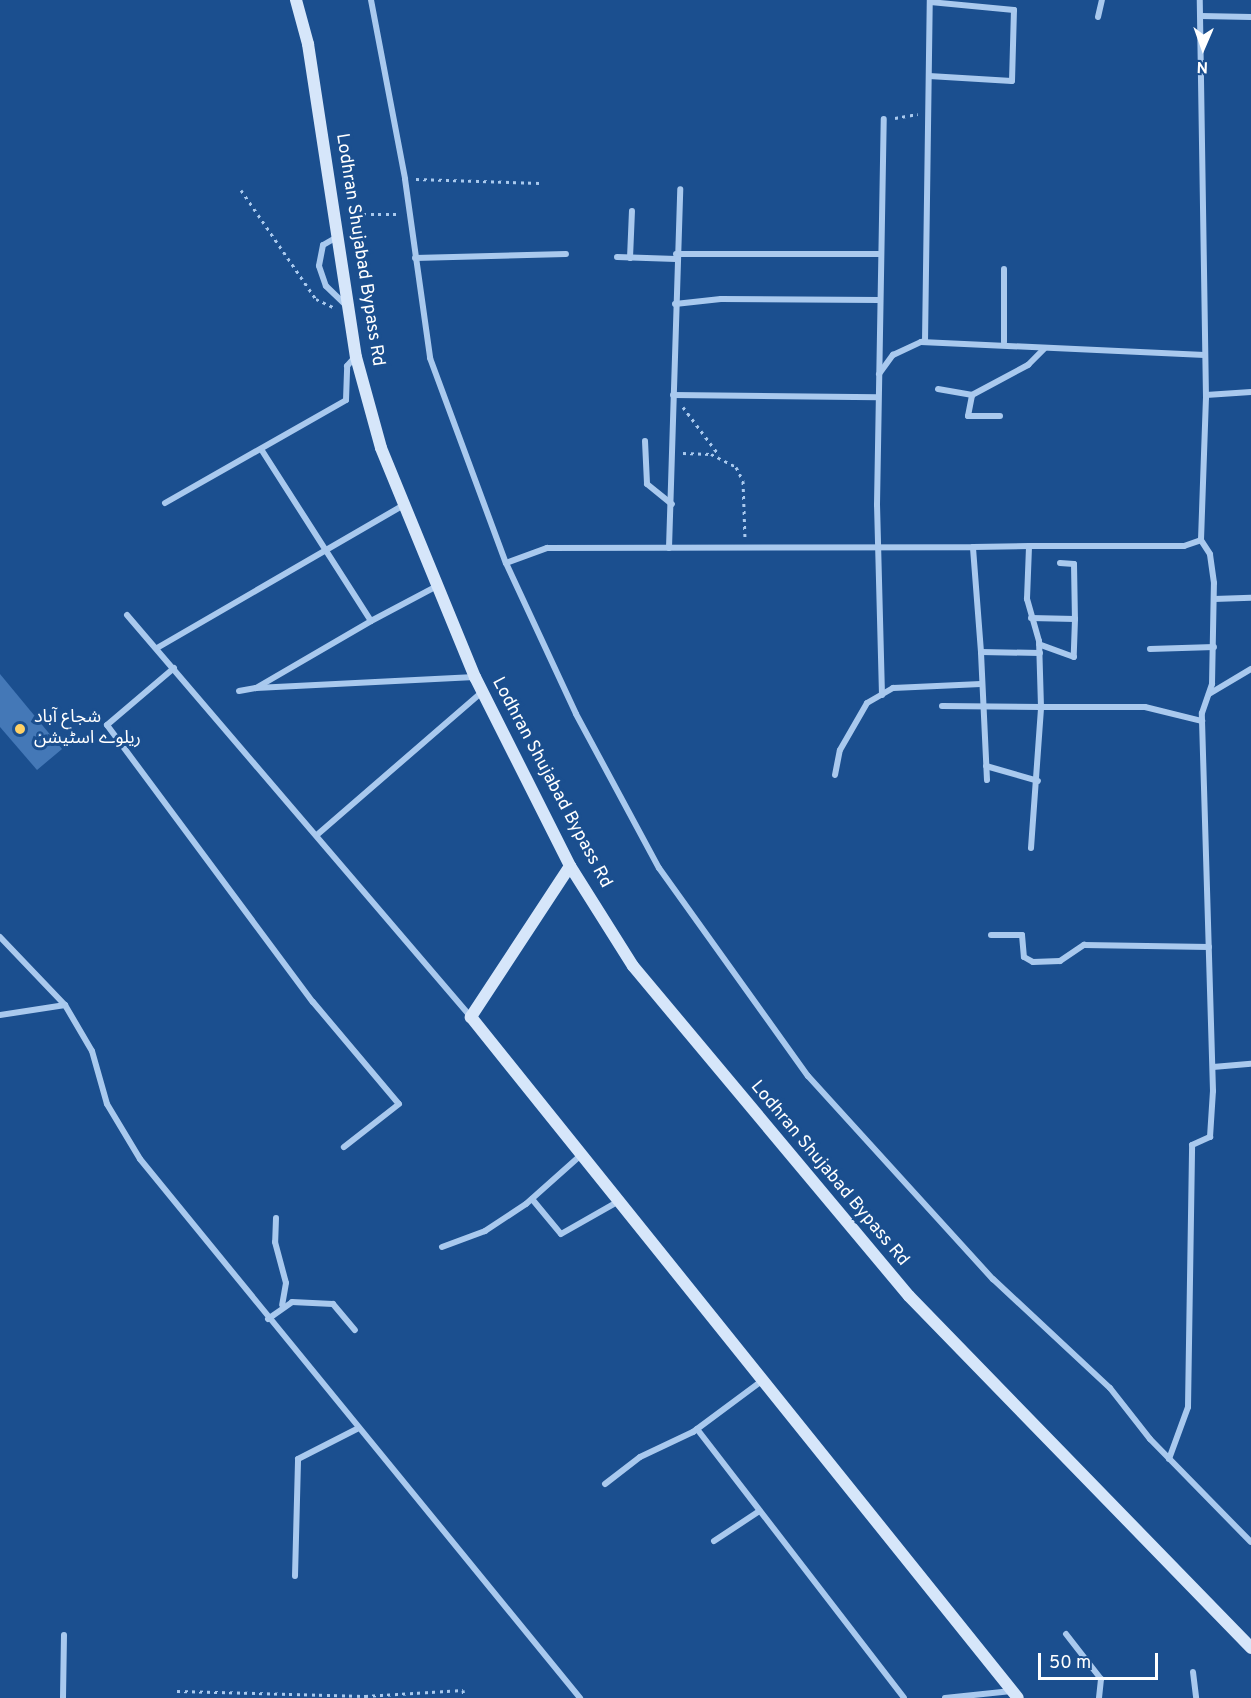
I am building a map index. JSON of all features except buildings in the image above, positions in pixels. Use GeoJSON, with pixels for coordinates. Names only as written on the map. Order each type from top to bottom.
{"type":"FeatureCollection","features":[{"type":"Feature","properties":{"kind":"street","name":"Lodhran Shujabad Bypass Rd"},"geometry":{"type":"LineString","coordinates":[[296,0],[308,44],[356,357],[402,506],[475,677],[570,866],[633,966],[909,1296],[1251,1648]]}},
{"type":"Feature","properties":{"kind":"street"},"geometry":{"type":"LineString","coordinates":[[371,0],[405,179],[414,258],[430,358],[506,563],[576,714],[659,868],[808,1076],[993,1279],[1110,1388],[1169,1459],[1251,1542]]}},
{"type":"Feature","properties":{"kind":"street"},"geometry":{"type":"LineString","coordinates":[[1098,17],[1102,0]]}},
{"type":"Feature","properties":{"kind":"street"},"geometry":{"type":"LineString","coordinates":[[1169,1459],[1188,1407],[1192,1145],[1210,1137],[1213,1067],[1203,721],[1209,694],[1214,647],[1214,599],[1210,554],[1201,540],[1206,395],[1200,0]]}},
{"type":"Feature","properties":{"kind":"street"},"geometry":{"type":"LineString","coordinates":[[925,342],[930,1],[1003,5],[1014,10],[1012,81],[929,76]]}},
{"type":"Feature","properties":{"kind":"street"},"geometry":{"type":"LineString","coordinates":[[1201,16],[1251,17]]}},
{"type":"Feature","properties":{"kind":"street"},"geometry":{"type":"LineString","coordinates":[[882,694],[879,374],[885,119]]}},
{"type":"Feature","properties":{"kind":"street"},"geometry":{"type":"LineString","coordinates":[[669,549],[672,504],[676,257],[680,189]]}},
{"type":"Feature","properties":{"kind":"street"},"geometry":{"type":"LineString","coordinates":[[630,258],[633,211]]}},
{"type":"Feature","properties":{"kind":"street"},"geometry":{"type":"LineString","coordinates":[[338,237],[323,245],[319,266],[326,286],[347,306]]}},
{"type":"Feature","properties":{"kind":"street"},"geometry":{"type":"LineString","coordinates":[[414,258],[566,254]]}},
{"type":"Feature","properties":{"kind":"street"},"geometry":{"type":"LineString","coordinates":[[617,257],[881,254]]}},
{"type":"Feature","properties":{"kind":"street"},"geometry":{"type":"LineString","coordinates":[[1004,342],[1005,269]]}},
{"type":"Feature","properties":{"kind":"street"},"geometry":{"type":"LineString","coordinates":[[675,304],[722,299],[880,300]]}},
{"type":"Feature","properties":{"kind":"street"},"geometry":{"type":"LineString","coordinates":[[879,374],[906,346],[925,342],[1004,342],[1044,349],[1205,355]]}},
{"type":"Feature","properties":{"kind":"street"},"geometry":{"type":"LineString","coordinates":[[938,389],[972,395],[1028,366],[1044,349]]}},
{"type":"Feature","properties":{"kind":"street"},"geometry":{"type":"LineString","coordinates":[[165,503],[346,400],[347,366],[356,357]]}},
{"type":"Feature","properties":{"kind":"street"},"geometry":{"type":"LineString","coordinates":[[1206,395],[1251,392]]}},
{"type":"Feature","properties":{"kind":"street"},"geometry":{"type":"LineString","coordinates":[[673,395],[879,398]]}},
{"type":"Feature","properties":{"kind":"street"},"geometry":{"type":"LineString","coordinates":[[972,395],[968,416],[1000,416]]}},
{"type":"Feature","properties":{"kind":"street"},"geometry":{"type":"LineString","coordinates":[[645,441],[647,484],[672,504]]}},
{"type":"Feature","properties":{"kind":"street"},"geometry":{"type":"LineString","coordinates":[[261,448],[322,549],[370,621]]}},
{"type":"Feature","properties":{"kind":"street"},"geometry":{"type":"LineString","coordinates":[[157,648],[322,549],[402,506]]}},
{"type":"Feature","properties":{"kind":"street"},"geometry":{"type":"LineString","coordinates":[[506,563],[547,549],[746,551],[879,543],[973,547],[1184,546],[1201,540]]}},
{"type":"Feature","properties":{"kind":"street"},"geometry":{"type":"LineString","coordinates":[[1029,546],[1031,618],[1039,644],[1041,707],[1038,781],[1031,848]]}},
{"type":"Feature","properties":{"kind":"street"},"geometry":{"type":"LineString","coordinates":[[973,547],[987,780]]}},
{"type":"Feature","properties":{"kind":"street"},"geometry":{"type":"LineString","coordinates":[[1039,644],[1074,657],[1074,564],[1060,564]]}},
{"type":"Feature","properties":{"kind":"street"},"geometry":{"type":"LineString","coordinates":[[256,688],[370,621],[437,586]]}},
{"type":"Feature","properties":{"kind":"street"},"geometry":{"type":"LineString","coordinates":[[1214,599],[1251,598]]}},
{"type":"Feature","properties":{"kind":"street"},"geometry":{"type":"LineString","coordinates":[[127,615],[318,834],[471,1017],[1015,1695]]}},
{"type":"Feature","properties":{"kind":"street"},"geometry":{"type":"LineString","coordinates":[[1031,618],[1075,619]]}},
{"type":"Feature","properties":{"kind":"street"},"geometry":{"type":"LineString","coordinates":[[1150,649],[1214,647]]}},
{"type":"Feature","properties":{"kind":"street"},"geometry":{"type":"LineString","coordinates":[[981,652],[1040,653]]}},
{"type":"Feature","properties":{"kind":"street"},"geometry":{"type":"LineString","coordinates":[[174,668],[107,725],[313,1002],[399,1104],[344,1148]]}},
{"type":"Feature","properties":{"kind":"street"},"geometry":{"type":"LineString","coordinates":[[1209,694],[1251,669]]}},
{"type":"Feature","properties":{"kind":"street"},"geometry":{"type":"LineString","coordinates":[[239,691],[256,688],[475,677]]}},
{"type":"Feature","properties":{"kind":"street"},"geometry":{"type":"LineString","coordinates":[[835,775],[855,722],[867,703],[893,688],[981,684]]}},
{"type":"Feature","properties":{"kind":"street"},"geometry":{"type":"LineString","coordinates":[[318,834],[482,691]]}},
{"type":"Feature","properties":{"kind":"street"},"geometry":{"type":"LineString","coordinates":[[942,706],[1145,707],[1203,721]]}},
{"type":"Feature","properties":{"kind":"street"},"geometry":{"type":"LineString","coordinates":[[986,766],[1038,781]]}},
{"type":"Feature","properties":{"kind":"street"},"geometry":{"type":"LineString","coordinates":[[471,1017],[570,866]]}},
{"type":"Feature","properties":{"kind":"street"},"geometry":{"type":"LineString","coordinates":[[991,935],[1022,935],[1024,957],[1033,962],[1060,961],[1084,945],[1209,947]]}},
{"type":"Feature","properties":{"kind":"street"},"geometry":{"type":"LineString","coordinates":[[0,937],[65,1005],[92,1051],[107,1104],[140,1159],[357,1429],[580,1698]]}},
{"type":"Feature","properties":{"kind":"street"},"geometry":{"type":"LineString","coordinates":[[0,1015],[65,1005]]}},
{"type":"Feature","properties":{"kind":"street"},"geometry":{"type":"LineString","coordinates":[[1213,1067],[1251,1064]]}},
{"type":"Feature","properties":{"kind":"street"},"geometry":{"type":"LineString","coordinates":[[442,1247],[485,1231],[532,1199],[582,1154]]}},
{"type":"Feature","properties":{"kind":"street"},"geometry":{"type":"LineString","coordinates":[[532,1199],[561,1234],[619,1200]]}},
{"type":"Feature","properties":{"kind":"street"},"geometry":{"type":"LineString","coordinates":[[268,1319],[282,1305],[285,1283],[275,1242],[276,1218]]}},
{"type":"Feature","properties":{"kind":"street"},"geometry":{"type":"LineString","coordinates":[[282,1305],[333,1304],[355,1330]]}},
{"type":"Feature","properties":{"kind":"street"},"geometry":{"type":"LineString","coordinates":[[605,1484],[640,1457],[697,1429],[764,1380]]}},
{"type":"Feature","properties":{"kind":"street"},"geometry":{"type":"LineString","coordinates":[[295,1576],[298,1459],[357,1429]]}},
{"type":"Feature","properties":{"kind":"street"},"geometry":{"type":"LineString","coordinates":[[697,1429],[758,1512],[904,1698]]}},
{"type":"Feature","properties":{"kind":"street"},"geometry":{"type":"LineString","coordinates":[[714,1541],[758,1512]]}},
{"type":"Feature","properties":{"kind":"street"},"geometry":{"type":"LineString","coordinates":[[1066,1634],[1101,1679],[1099,1698]]}},
{"type":"Feature","properties":{"kind":"street"},"geometry":{"type":"LineString","coordinates":[[63,1698],[64,1635]]}},
{"type":"Feature","properties":{"kind":"street"},"geometry":{"type":"LineString","coordinates":[[1193,1672],[1196,1698]]}},
{"type":"Feature","properties":{"kind":"street"},"geometry":{"type":"LineString","coordinates":[[945,1698],[1015,1695]]}},
{"type":"Feature","properties":{"kind":"path"},"geometry":{"type":"LineString","coordinates":[[885,119],[929,113]]}},
{"type":"Feature","properties":{"kind":"path"},"geometry":{"type":"LineString","coordinates":[[405,179],[540,183]]}},
{"type":"Feature","properties":{"kind":"path"},"geometry":{"type":"LineString","coordinates":[[241,189],[316,299],[328,307],[347,306]]}},
{"type":"Feature","properties":{"kind":"path"},"geometry":{"type":"LineString","coordinates":[[353,214],[401,214]]}},
{"type":"Feature","properties":{"kind":"path"},"geometry":{"type":"LineString","coordinates":[[673,395],[720,456],[736,467],[743,481],[746,551]]}},
{"type":"Feature","properties":{"kind":"path"},"geometry":{"type":"LineString","coordinates":[[673,454],[720,456]]}},
{"type":"Feature","properties":{"kind":"path"},"geometry":{"type":"LineString","coordinates":[[177,1691],[316,1697],[463,1690],[464,1698]]}},
{"type":"Feature","properties":{"kind":"place","name":"شجاع آباد ریلوے اسٹیشن"},"geometry":{"type":"Point","coordinates":[20,729]}}]}
